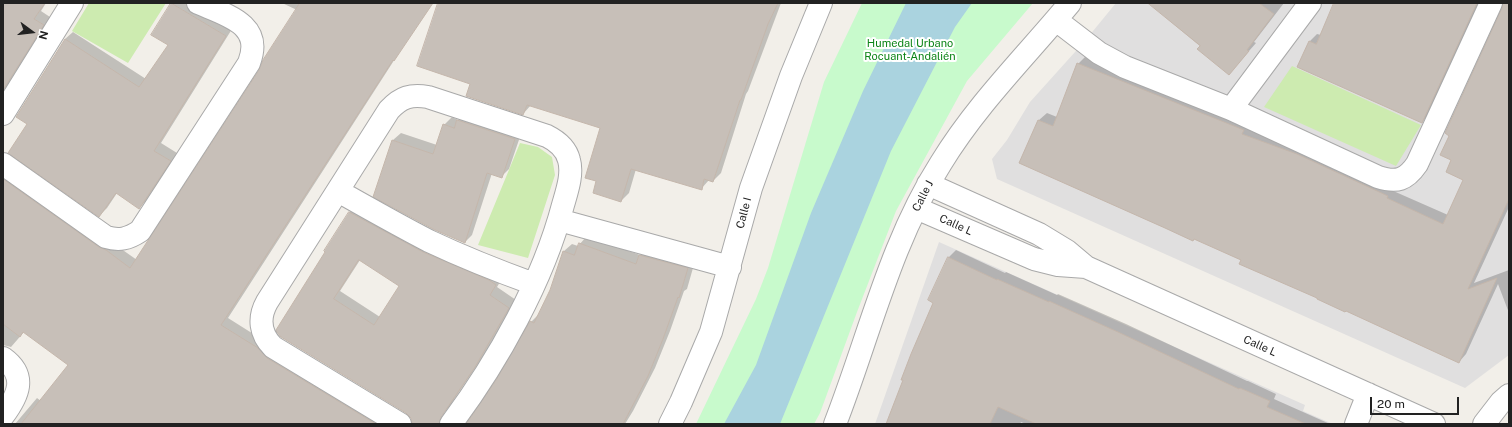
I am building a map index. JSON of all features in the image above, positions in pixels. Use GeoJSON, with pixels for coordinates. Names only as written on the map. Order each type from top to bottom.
{"type":"FeatureCollection","features":[{"type":"Feature","properties":{"kind":"street"},"geometry":{"type":"LineString","coordinates":[[3,114],[72,3]]}},
{"type":"Feature","properties":{"kind":"street"},"geometry":{"type":"LineString","coordinates":[[3,164],[106,237],[122,239],[132,237],[140,231],[249,63],[252,55],[253,46],[251,37],[240,23],[198,3]]}},
{"type":"Feature","properties":{"kind":"street","name":"Calle I"},"geometry":{"type":"LineString","coordinates":[[670,424],[711,332],[751,188],[791,76],[821,3]]}},
{"type":"Feature","properties":{"kind":"street","name":"Calle J"},"geometry":{"type":"LineString","coordinates":[[835,424],[890,268],[928,184],[948,152],[984,102],[1070,3]]}},
{"type":"Feature","properties":{"kind":"street"},"geometry":{"type":"LineString","coordinates":[[1231,110],[1310,3]]}},
{"type":"Feature","properties":{"kind":"street"},"geometry":{"type":"LineString","coordinates":[[1056,20],[1099,53],[1120,64],[1231,110],[1378,176],[1394,180],[1403,178],[1411,172],[1417,164],[1491,3]]}},
{"type":"Feature","properties":{"kind":"street"},"geometry":{"type":"LineString","coordinates":[[400,424],[273,347],[267,341],[261,325],[261,317],[267,302],[389,110],[406,96],[418,95],[547,136],[561,145],[569,158],[570,167],[565,197],[559,220],[534,284],[514,324],[488,370],[451,424]]}},
{"type":"Feature","properties":{"kind":"street","name":"Calle L"},"geometry":{"type":"LineString","coordinates":[[928,184],[1039,234],[1067,251],[1086,268],[1434,424]]}},
{"type":"Feature","properties":{"kind":"street"},"geometry":{"type":"LineString","coordinates":[[338,191],[383,217],[430,241],[481,264],[534,284]]}},
{"type":"Feature","properties":{"kind":"street","name":"Calle L"},"geometry":{"type":"LineString","coordinates":[[916,208],[1034,259],[1058,265],[1086,268]]}},
{"type":"Feature","properties":{"kind":"street"},"geometry":{"type":"LineString","coordinates":[[559,220],[730,267]]}},
{"type":"Feature","properties":{"kind":"street"},"geometry":{"type":"LineString","coordinates":[[3,358],[14,370],[18,380],[18,392],[13,403],[3,416]]}},
{"type":"Feature","properties":{"kind":"street"},"geometry":{"type":"LineString","coordinates":[[1356,424],[1368,394]]}},
{"type":"Feature","properties":{"kind":"street"},"geometry":{"type":"LineString","coordinates":[[1484,424],[1501,402],[1509,395]]}},
{"type":"Feature","properties":{"kind":"shaded area"},"geometry":{"type":"Polygon","coordinates":[[[1116,3],[1509,3],[1509,355],[1465,388],[997,179],[992,159],[1007,140],[1030,102],[1084,42],[1116,3]]]}},
{"type":"Feature","properties":{"kind":"shaded area"},"geometry":{"type":"Polygon","coordinates":[[[939,242],[1305,405],[1303,411],[1333,424],[875,424],[939,242]]]}},
{"type":"Feature","properties":{"kind":"green space"},"geometry":{"type":"Polygon","coordinates":[[[89,3],[166,3],[128,63],[72,31],[89,3]]]}},
{"type":"Feature","properties":{"kind":"green space","name":"Humedal Urbano Rocuant-Andalién"},"geometry":{"type":"Polygon","coordinates":[[[862,3],[1033,3],[967,81],[896,211],[820,413],[814,424],[696,424],[756,299],[768,268],[824,82],[862,3]]]}},
{"type":"Feature","properties":{"kind":"green space"},"geometry":{"type":"Polygon","coordinates":[[[1292,66],[1421,125],[1396,166],[1264,107],[1292,66]]]}},
{"type":"Feature","properties":{"kind":"green space"},"geometry":{"type":"Polygon","coordinates":[[[520,143],[538,147],[552,157],[555,175],[528,258],[478,245],[520,143]]]}},
{"type":"Feature","properties":{"kind":"water","name":"Humedal Urbano Rocuant-Andalién"},"geometry":{"type":"Polygon","coordinates":[[[906,3],[972,3],[955,27],[891,151],[780,424],[724,424],[756,365],[811,213],[863,91],[906,3]]]}},
{"type":"Feature","properties":{"kind":"building"},"geometry":{"type":"Polygon","coordinates":[[[3,3],[45,3],[34,19],[44,25],[3,90],[3,3]]]}},
{"type":"Feature","properties":{"kind":"building"},"geometry":{"type":"Polygon","coordinates":[[[171,3],[226,36],[154,151],[171,161],[139,209],[116,193],[99,217],[8,153],[27,124],[16,117],[65,39],[139,87],[168,45],[151,35],[171,3]]]}},
{"type":"Feature","properties":{"kind":"building"},"geometry":{"type":"Polygon","coordinates":[[[300,3],[433,3],[394,61],[393,60],[221,325],[258,348],[267,358],[376,424],[21,424],[68,365],[23,332],[20,337],[3,324],[3,179],[130,268],[259,70],[263,60],[300,3]]]}},
{"type":"Feature","properties":{"kind":"building"},"geometry":{"type":"Polygon","coordinates":[[[438,3],[778,3],[768,24],[740,100],[713,182],[704,179],[702,190],[631,169],[621,202],[593,193],[596,181],[585,178],[600,128],[527,105],[523,115],[466,96],[470,84],[417,66],[438,3]]]}},
{"type":"Feature","properties":{"kind":"building"},"geometry":{"type":"Polygon","coordinates":[[[1148,3],[1259,3],[1274,14],[1247,50],[1249,51],[1229,75],[1197,49],[1200,46],[1148,3]]]}},
{"type":"Feature","properties":{"kind":"building"},"geometry":{"type":"Polygon","coordinates":[[[1334,3],[1477,3],[1422,123],[1297,67],[1309,41],[1316,44],[1334,3]]]}},
{"type":"Feature","properties":{"kind":"building"},"geometry":{"type":"Polygon","coordinates":[[[1503,3],[1509,3],[1509,199],[1468,289],[1497,278],[1459,363],[1239,264],[1241,260],[1194,239],[1193,241],[1019,163],[1038,120],[1053,126],[1077,63],[1244,130],[1242,134],[1297,154],[1388,196],[1387,198],[1443,224],[1463,180],[1446,172],[1451,160],[1440,155],[1449,136],[1445,133],[1503,3]]]}},
{"type":"Feature","properties":{"kind":"building"},"geometry":{"type":"Polygon","coordinates":[[[457,120],[515,139],[502,178],[487,173],[465,243],[435,230],[373,197],[392,140],[433,154],[443,124],[454,128],[457,120]]]}},
{"type":"Feature","properties":{"kind":"building"},"geometry":{"type":"Polygon","coordinates":[[[349,212],[423,252],[489,280],[496,285],[490,295],[509,308],[475,367],[441,417],[439,424],[412,424],[411,418],[406,413],[281,337],[276,331],[325,252],[324,251],[349,212]],[[359,260],[334,299],[374,325],[399,286],[359,260]]]}},
{"type":"Feature","properties":{"kind":"building"},"geometry":{"type":"Polygon","coordinates":[[[579,243],[636,264],[639,255],[688,268],[679,298],[678,297],[648,376],[623,424],[466,424],[496,380],[530,321],[534,323],[550,290],[563,251],[574,255],[579,243]]]}},
{"type":"Feature","properties":{"kind":"building"},"geometry":{"type":"Polygon","coordinates":[[[948,257],[997,280],[1049,301],[1118,332],[1239,389],[1240,388],[1270,401],[1267,407],[1306,424],[1036,424],[998,407],[990,424],[886,424],[903,380],[901,380],[911,354],[933,303],[928,300],[948,257]]]}}]}
